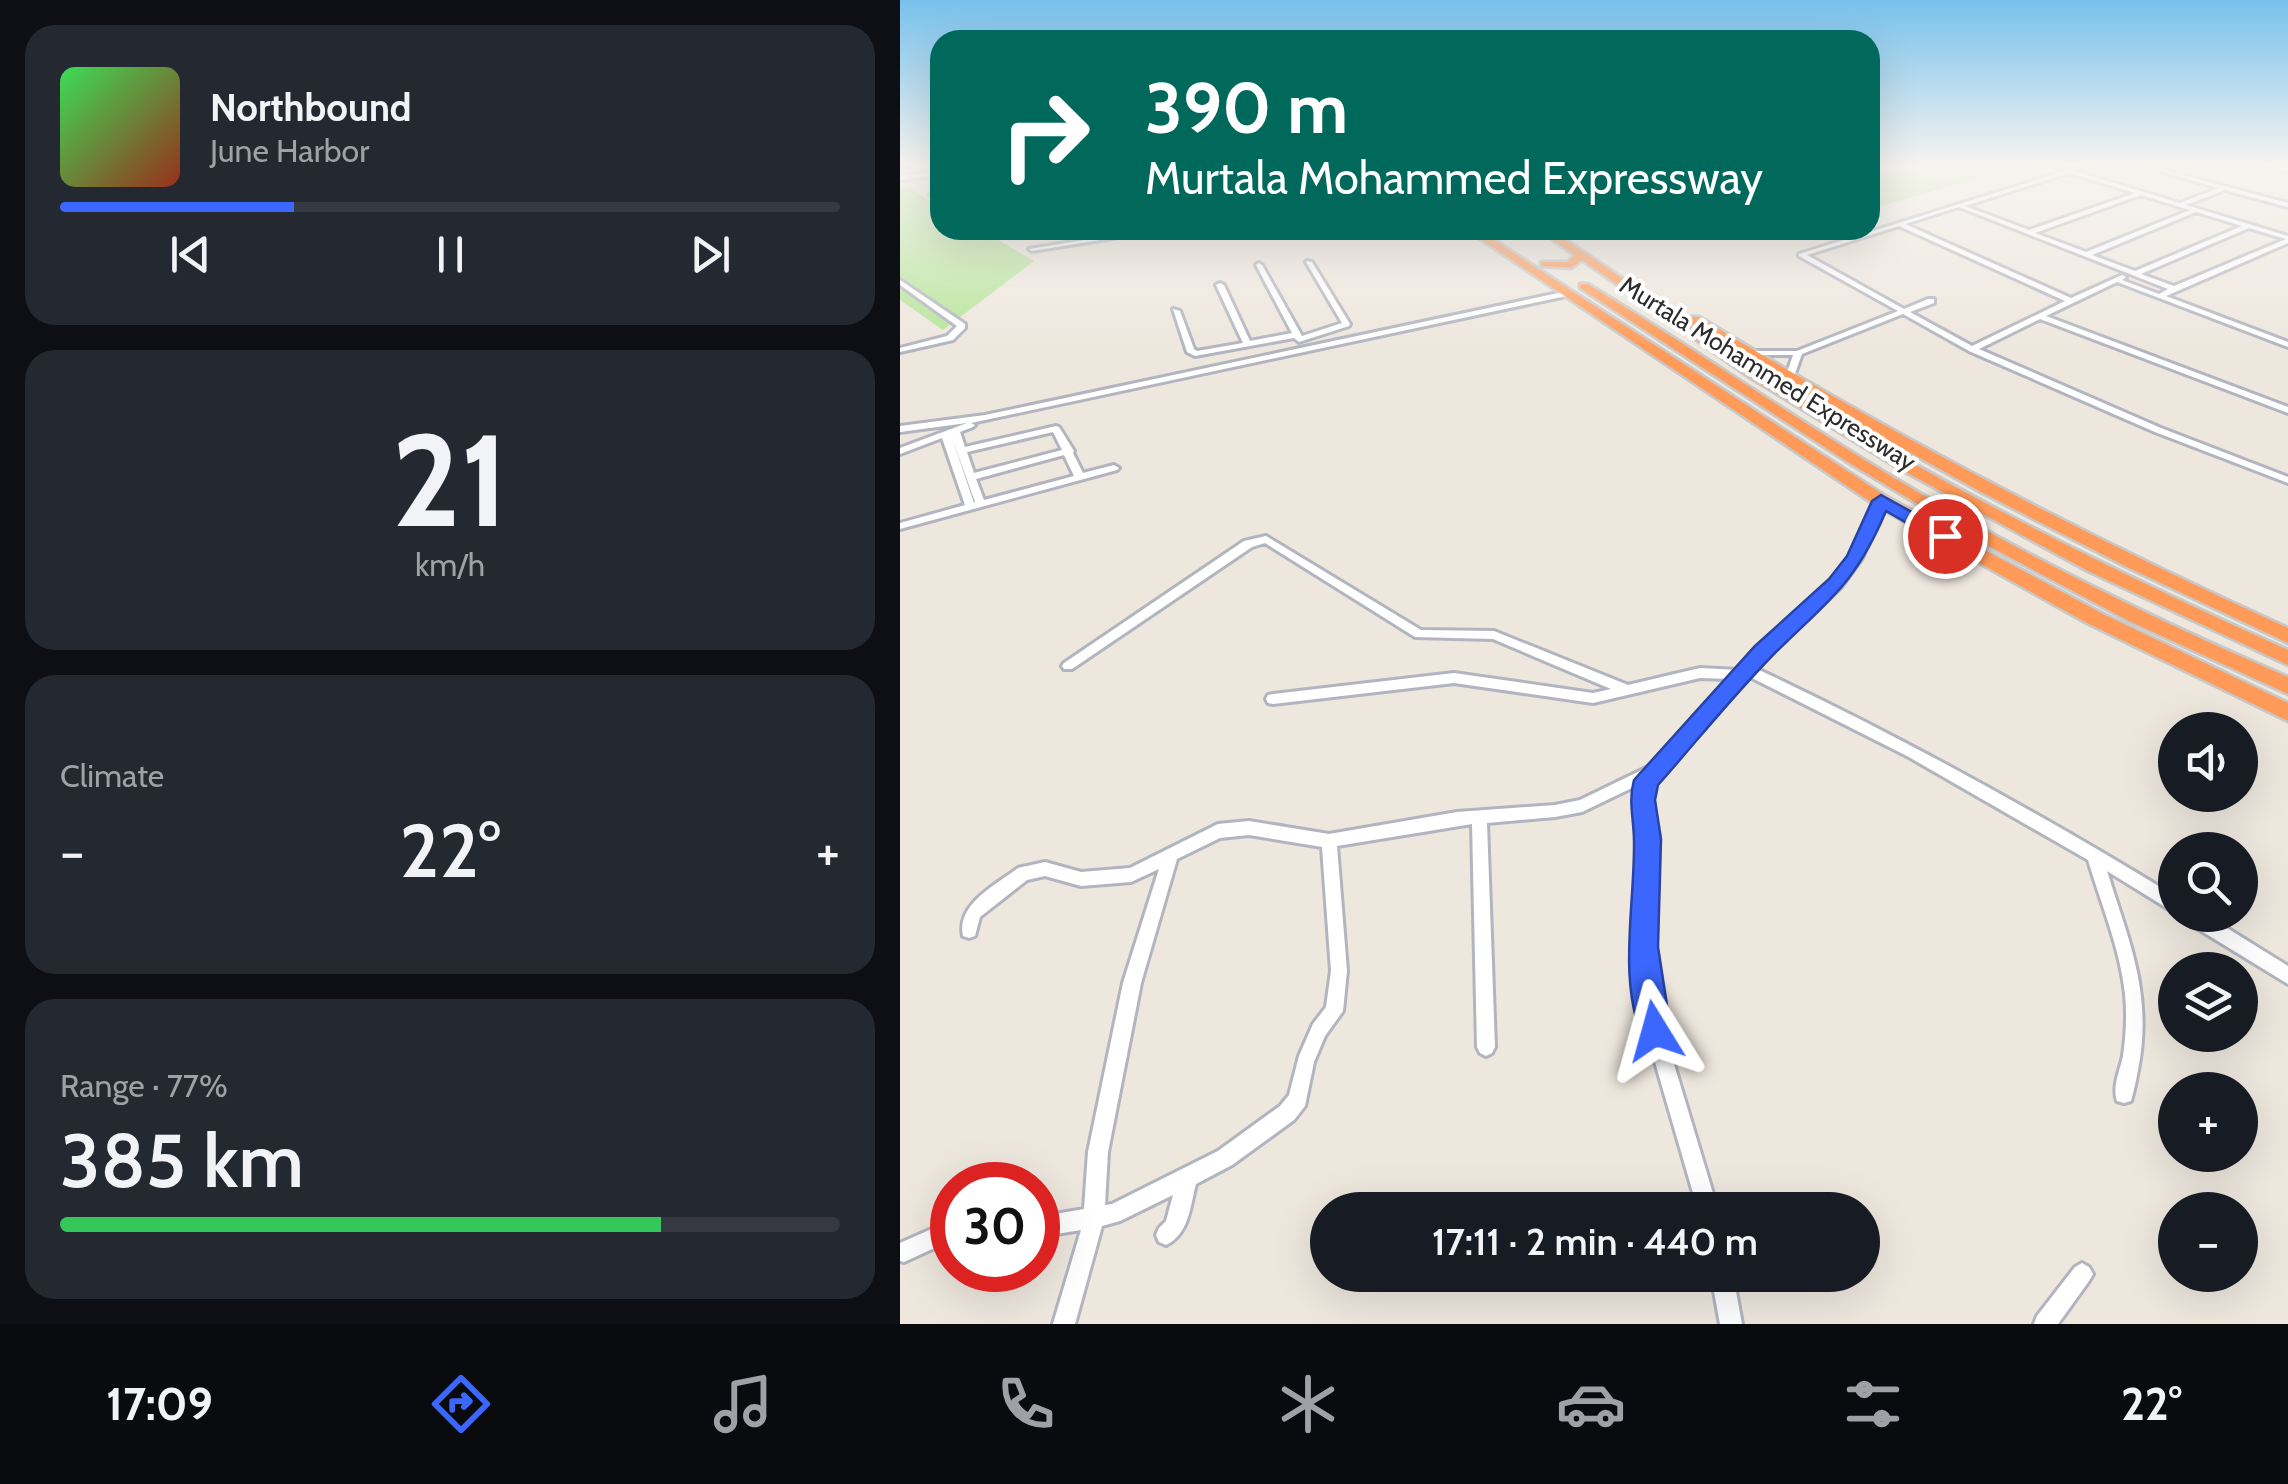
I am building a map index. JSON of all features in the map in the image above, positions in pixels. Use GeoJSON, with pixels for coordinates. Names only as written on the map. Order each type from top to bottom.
{"type":"FeatureCollection","features":[{"type":"Feature","properties":{"kind":"highway","name":"Murtala Mohammed Expressway"},"geometry":{"type":"LineString","coordinates":[[1487,240],[1881,501],[2042,590],[2288,714]]}},
{"type":"Feature","properties":{"kind":"highway","name":"Murtala Mohammed Expressway"},"geometry":{"type":"LineString","coordinates":[[1508,240],[1962,524],[2109,601],[2288,686]]}},
{"type":"Feature","properties":{"kind":"highway","name":"Murtala Mohammed Expressway"},"geometry":{"type":"LineString","coordinates":[[1559,240],[1779,391],[1985,512],[2288,658]]}},
{"type":"Feature","properties":{"kind":"highway","name":"Murtala Mohammed Expressway"},"geometry":{"type":"LineString","coordinates":[[1578,240],[1747,353],[1930,462],[2113,556],[2288,636]]}},
{"type":"Feature","properties":{"kind":"highway"},"geometry":{"type":"LineString","coordinates":[[1546,264],[1572,265],[1581,254]]}},
{"type":"Feature","properties":{"kind":"highway"},"geometry":{"type":"LineString","coordinates":[[1985,512],[2113,556]]}},
{"type":"Feature","properties":{"kind":"highway"},"geometry":{"type":"LineString","coordinates":[[1962,524],[2042,590]]}},
{"type":"Feature","properties":{"kind":"street"},"geometry":{"type":"LineString","coordinates":[[1906,228],[2070,301]]}},
{"type":"Feature","properties":{"kind":"street"},"geometry":{"type":"LineString","coordinates":[[2020,228],[2174,288]]}},
{"type":"Feature","properties":{"kind":"street"},"geometry":{"type":"LineString","coordinates":[[2031,232],[2043,228]]}},
{"type":"Feature","properties":{"kind":"street"},"geometry":{"type":"LineString","coordinates":[[2087,254],[2153,228]]}},
{"type":"Feature","properties":{"kind":"street"},"geometry":{"type":"LineString","coordinates":[[1972,349],[2134,272],[2244,228]]}},
{"type":"Feature","properties":{"kind":"street"},"geometry":{"type":"LineString","coordinates":[[2253,228],[2288,240]]}},
{"type":"Feature","properties":{"kind":"street"},"geometry":{"type":"LineString","coordinates":[[1032,249],[1078,240]]}},
{"type":"Feature","properties":{"kind":"street"},"geometry":{"type":"LineString","coordinates":[[1848,240],[1801,255],[1972,349],[2158,430],[2288,480]]}},
{"type":"Feature","properties":{"kind":"street"},"geometry":{"type":"LineString","coordinates":[[2158,296],[2288,240]]}},
{"type":"Feature","properties":{"kind":"street"},"geometry":{"type":"LineString","coordinates":[[1176,311],[1190,350],[1196,354],[1298,338],[1346,324],[1309,262]]}},
{"type":"Feature","properties":{"kind":"street"},"geometry":{"type":"LineString","coordinates":[[1259,264],[1306,349]]}},
{"type":"Feature","properties":{"kind":"street"},"geometry":{"type":"LineString","coordinates":[[2117,280],[2288,345]]}},
{"type":"Feature","properties":{"kind":"street"},"geometry":{"type":"LineString","coordinates":[[900,282],[962,326],[950,338],[900,350]]}},
{"type":"Feature","properties":{"kind":"street"},"geometry":{"type":"LineString","coordinates":[[1220,285],[1248,345]]}},
{"type":"Feature","properties":{"kind":"street"},"geometry":{"type":"LineString","coordinates":[[900,429],[986,418],[1568,293]]}},
{"type":"Feature","properties":{"kind":"street"},"geometry":{"type":"LineString","coordinates":[[1747,353],[1798,352],[1932,300]]}},
{"type":"Feature","properties":{"kind":"street"},"geometry":{"type":"LineString","coordinates":[[2039,316],[2288,410]]}},
{"type":"Feature","properties":{"kind":"street"},"geometry":{"type":"LineString","coordinates":[[1790,379],[1798,352]]}},
{"type":"Feature","properties":{"kind":"street"},"geometry":{"type":"LineString","coordinates":[[900,451],[986,418]]}},
{"type":"Feature","properties":{"kind":"street"},"geometry":{"type":"LineString","coordinates":[[962,452],[1052,429],[1060,431],[1080,476]]}},
{"type":"Feature","properties":{"kind":"street"},"geometry":{"type":"LineString","coordinates":[[950,434],[971,477],[975,504]]}},
{"type":"Feature","properties":{"kind":"street"},"geometry":{"type":"LineString","coordinates":[[950,434],[975,504]]}},
{"type":"Feature","properties":{"kind":"street"},"geometry":{"type":"LineString","coordinates":[[971,477],[1069,451]]}},
{"type":"Feature","properties":{"kind":"street"},"geometry":{"type":"LineString","coordinates":[[900,526],[1114,468]]}},
{"type":"Feature","properties":{"kind":"street"},"geometry":{"type":"LineString","coordinates":[[1703,1192],[1655,1031],[1643,947],[1648,839],[1642,800],[1646,780],[1745,673],[1836,584],[1856,558],[1881,501]]}},
{"type":"Feature","properties":{"kind":"street"},"geometry":{"type":"LineString","coordinates":[[1068,666],[1248,544],[1266,539],[1418,634],[1494,635],[1624,689]]}},
{"type":"Feature","properties":{"kind":"street"},"geometry":{"type":"LineString","coordinates":[[1274,699],[1454,678],[1593,698],[1624,689],[1655,687],[1700,673],[1745,673],[1837,712],[2094,854],[2158,894]]}},
{"type":"Feature","properties":{"kind":"street"},"geometry":{"type":"LineString","coordinates":[[968,930],[972,914],[1023,872],[1044,869],[1081,879],[1131,875],[1218,831],[1249,828],[1329,840],[1582,806],[1657,769]]}},
{"type":"Feature","properties":{"kind":"street"},"geometry":{"type":"LineString","coordinates":[[1478,820],[1486,1047]]}},
{"type":"Feature","properties":{"kind":"street"},"geometry":{"type":"LineString","coordinates":[[1060,1224],[1094,1219],[1188,1178],[1226,1158],[1287,1113],[1298,1099],[1305,1062],[1319,1030],[1334,1011],[1338,970],[1329,840]]}},
{"type":"Feature","properties":{"kind":"street"},"geometry":{"type":"LineString","coordinates":[[1064,1324],[1094,1219],[1098,1152],[1132,983],[1171,854]]}},
{"type":"Feature","properties":{"kind":"street"},"geometry":{"type":"LineString","coordinates":[[2094,854],[2129,954],[2136,992],[2136,1045],[2124,1094]]}},
{"type":"Feature","properties":{"kind":"street"},"geometry":{"type":"LineString","coordinates":[[2218,932],[2288,976]]}},
{"type":"Feature","properties":{"kind":"street"},"geometry":{"type":"LineString","coordinates":[[1166,1235],[1175,1227],[1188,1178]]}},
{"type":"Feature","properties":{"kind":"street"},"geometry":{"type":"LineString","coordinates":[[904,1252],[930,1240]]}},
{"type":"Feature","properties":{"kind":"street"},"geometry":{"type":"LineString","coordinates":[[2045,1324],[2082,1274]]}},
{"type":"Feature","properties":{"kind":"street"},"geometry":{"type":"LineString","coordinates":[[1725,1292],[1731,1324]]}},
{"type":"Feature","properties":{"kind":"green space"},"geometry":{"type":"Polygon","coordinates":[[[900,228],[930,228],[930,240],[998,240],[1034,261],[943,330],[900,300],[900,228]]]}},
{"type":"Feature","properties":{"kind":"route"},"geometry":{"type":"LineString","coordinates":[[1655,1031],[1643,947],[1648,839],[1642,800],[1646,780],[1763,652],[1836,584],[1856,558],[1881,501],[1945,536]]}}]}
